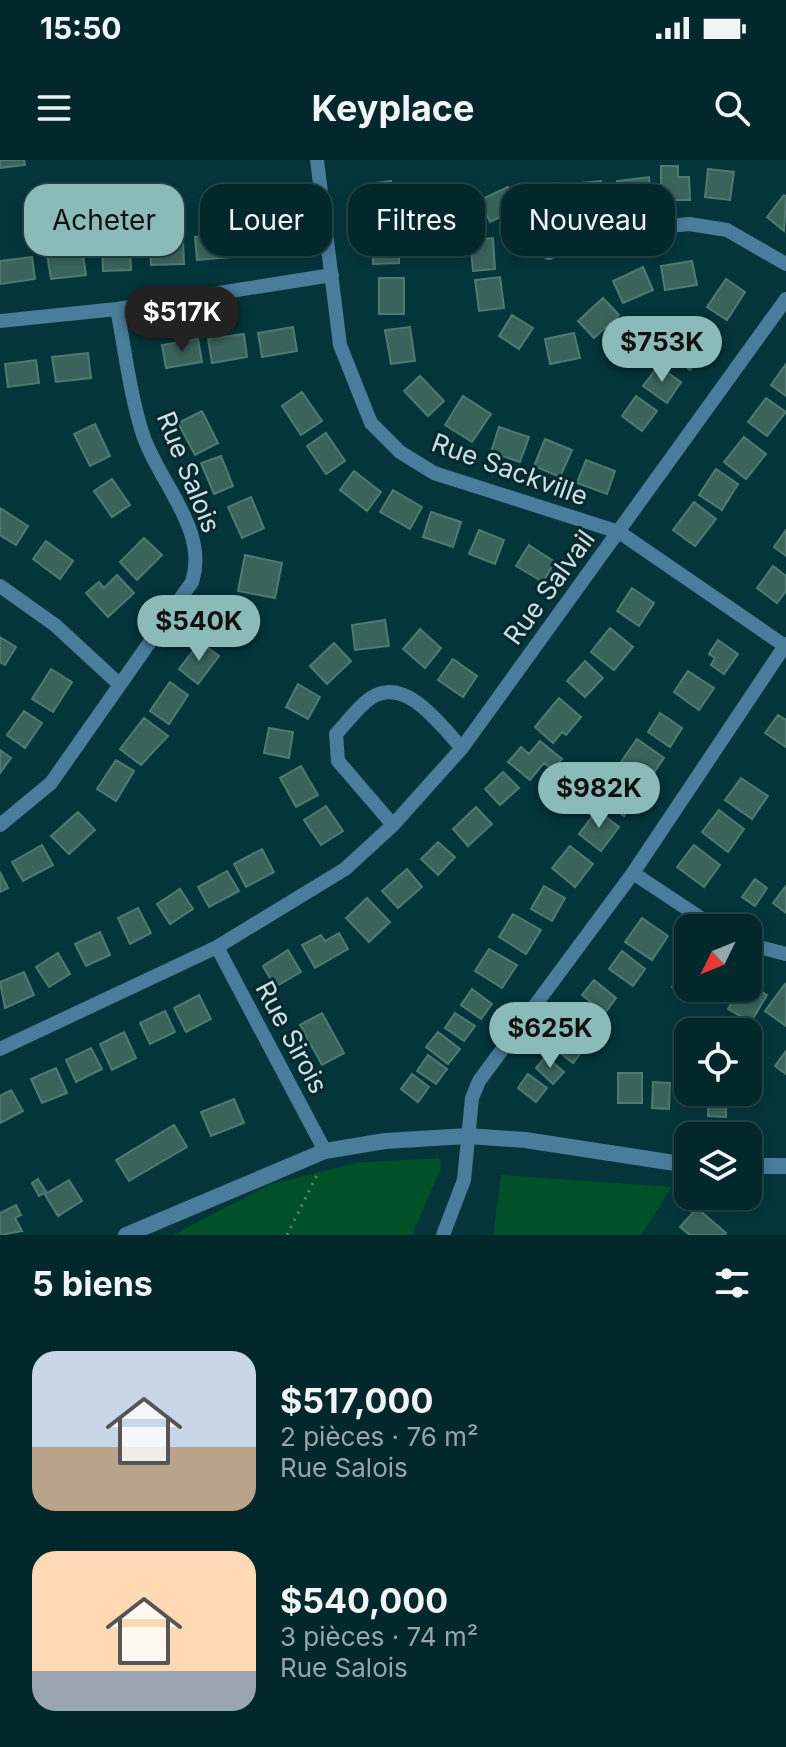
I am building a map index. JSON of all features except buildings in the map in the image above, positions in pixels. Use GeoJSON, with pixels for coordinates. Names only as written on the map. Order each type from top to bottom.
{"type":"FeatureCollection","features":[{"type":"Feature","properties":{"kind":"street","name":"Rue Sackville"},"geometry":{"type":"LineString","coordinates":[[317,160],[340,345],[371,423],[400,452],[434,473],[619,532],[785,645]]}},
{"type":"Feature","properties":{"kind":"street"},"geometry":{"type":"LineString","coordinates":[[675,225],[689,224],[727,230],[786,264]]}},
{"type":"Feature","properties":{"kind":"street"},"geometry":{"type":"LineString","coordinates":[[0,321],[117,309],[332,275]]}},
{"type":"Feature","properties":{"kind":"street","name":"Rue Salvail"},"geometry":{"type":"LineString","coordinates":[[0,1049],[217,947],[345,869],[393,825],[462,748],[786,299]]}},
{"type":"Feature","properties":{"kind":"street","name":"Rue Salois"},"geometry":{"type":"LineString","coordinates":[[0,825],[51,783],[192,582],[199,561],[190,532],[143,435],[117,309]]}},
{"type":"Feature","properties":{"kind":"street"},"geometry":{"type":"LineString","coordinates":[[0,586],[55,625],[119,684]]}},
{"type":"Feature","properties":{"kind":"street"},"geometry":{"type":"LineString","coordinates":[[443,1235],[464,1180],[472,1098],[479,1081],[633,873],[780,664],[785,645]]}},
{"type":"Feature","properties":{"kind":"street"},"geometry":{"type":"LineString","coordinates":[[393,825],[338,761],[336,734],[372,697],[394,692],[417,701],[462,748]]}},
{"type":"Feature","properties":{"kind":"street"},"geometry":{"type":"LineString","coordinates":[[633,873],[695,914]]}},
{"type":"Feature","properties":{"kind":"street","name":"Rue Sirois"},"geometry":{"type":"LineString","coordinates":[[217,947],[325,1151]]}},
{"type":"Feature","properties":{"kind":"street"},"geometry":{"type":"LineString","coordinates":[[762,948],[786,954]]}},
{"type":"Feature","properties":{"kind":"street"},"geometry":{"type":"LineString","coordinates":[[126,1235],[325,1151],[385,1141],[468,1136],[525,1140],[674,1163]]}},
{"type":"Feature","properties":{"kind":"street"},"geometry":{"type":"LineString","coordinates":[[762,1166],[786,1166]]}},
{"type":"Feature","properties":{"kind":"path"},"geometry":{"type":"LineString","coordinates":[[287,1235],[315,1183]]}},
{"type":"Feature","properties":{"kind":"green space"},"geometry":{"type":"Polygon","coordinates":[[[439,1158],[441,1168],[412,1235],[173,1235],[271,1184],[357,1163],[439,1158]]]}},
{"type":"Feature","properties":{"kind":"green space"},"geometry":{"type":"Polygon","coordinates":[[[501,1175],[672,1187],[641,1235],[493,1235],[501,1175]]]}}]}
